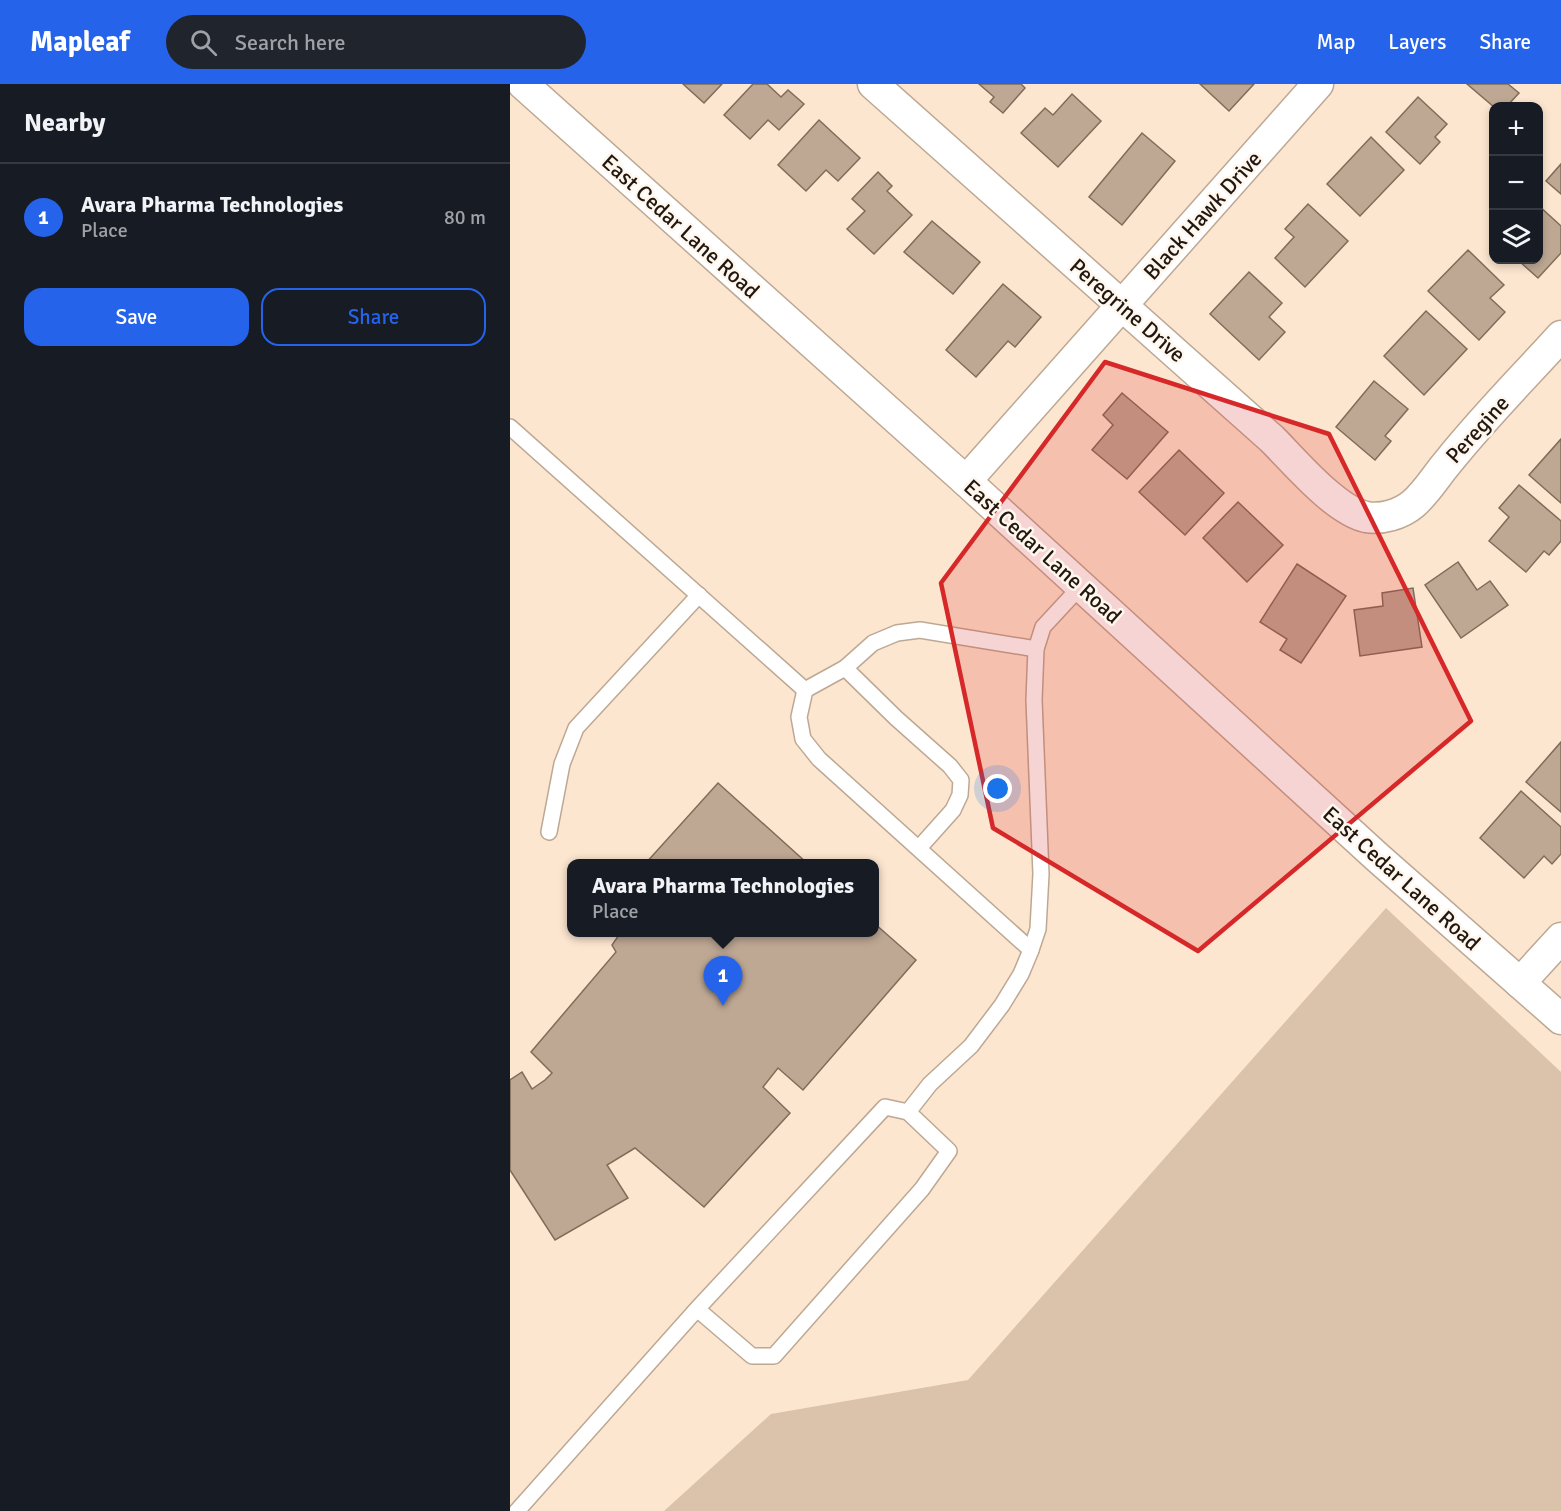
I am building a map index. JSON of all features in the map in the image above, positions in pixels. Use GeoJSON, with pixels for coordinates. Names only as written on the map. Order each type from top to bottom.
{"type":"FeatureCollection","features":[{"type":"Feature","properties":{"kind":"street","name":"East Cedar Lane Road"},"geometry":{"type":"LineString","coordinates":[[523,84],[966,481],[1377,857],[1561,1019]]}},
{"type":"Feature","properties":{"kind":"street","name":"Peregrine Drive"},"geometry":{"type":"LineString","coordinates":[[873,84],[1272,439],[1345,508],[1367,517],[1390,516]]}},
{"type":"Feature","properties":{"kind":"street","name":"Black Hawk Drive"},"geometry":{"type":"LineString","coordinates":[[966,481],[1318,84]]}},
{"type":"Feature","properties":{"kind":"street","name":"Peregine"},"geometry":{"type":"LineString","coordinates":[[1390,516],[1404,511],[1426,491],[1447,462],[1561,336]]}},
{"type":"Feature","properties":{"kind":"street"},"geometry":{"type":"LineString","coordinates":[[1520,983],[1561,938]]}},
{"type":"Feature","properties":{"kind":"lane"},"geometry":{"type":"LineString","coordinates":[[510,427],[805,690]]}},
{"type":"Feature","properties":{"kind":"lane"},"geometry":{"type":"LineString","coordinates":[[908,1113],[930,1084],[970,1046],[1002,1005],[1021,974],[1032,950],[1038,929],[1041,874],[1034,700],[1036,649],[1043,627],[1081,586]]}},
{"type":"Feature","properties":{"kind":"lane"},"geometry":{"type":"LineString","coordinates":[[549,832],[562,764],[576,728],[699,595]]}},
{"type":"Feature","properties":{"kind":"lane"},"geometry":{"type":"LineString","coordinates":[[1032,950],[819,759],[803,739],[799,717],[805,690],[844,668],[873,643],[897,633],[920,630],[1036,649]]}},
{"type":"Feature","properties":{"kind":"lane"},"geometry":{"type":"LineString","coordinates":[[844,668],[950,766],[961,780],[960,795],[953,810],[919,848]]}},
{"type":"Feature","properties":{"kind":"lane"},"geometry":{"type":"LineString","coordinates":[[517,1511],[697,1310],[885,1107],[908,1113],[949,1151],[922,1190],[774,1356],[752,1356],[697,1310]]}},
{"type":"Feature","properties":{"kind":"highlighted area"},"geometry":{"type":"Polygon","coordinates":[[[1105,362],[1329,434],[1471,721],[1198,951],[993,828],[941,583],[1105,362]]]}},
{"type":"Feature","properties":{"kind":"shaded area"},"geometry":{"type":"Polygon","coordinates":[[[1386,908],[1561,1072],[1561,1511],[664,1511],[771,1414],[968,1380],[1386,908]]]}},
{"type":"Feature","properties":{"kind":"building"},"geometry":{"type":"Polygon","coordinates":[[[683,84],[722,84],[704,103],[683,84]]]}},
{"type":"Feature","properties":{"kind":"building"},"geometry":{"type":"Polygon","coordinates":[[[753,84],[767,84],[781,97],[788,90],[804,104],[779,130],[768,120],[750,139],[724,115],[753,84]]]}},
{"type":"Feature","properties":{"kind":"building"},"geometry":{"type":"Polygon","coordinates":[[[979,84],[1021,84],[1025,88],[1003,113],[990,102],[994,97],[979,84]]]}},
{"type":"Feature","properties":{"kind":"building"},"geometry":{"type":"Polygon","coordinates":[[[1200,84],[1254,84],[1229,111],[1200,84]]]}},
{"type":"Feature","properties":{"kind":"building"},"geometry":{"type":"Polygon","coordinates":[[[1467,84],[1508,84],[1519,93],[1511,102],[1489,103],[1467,84]]]}},
{"type":"Feature","properties":{"kind":"building"},"geometry":{"type":"Polygon","coordinates":[[[1072,94],[1101,121],[1058,167],[1021,133],[1045,108],[1053,115],[1072,94]]]}},
{"type":"Feature","properties":{"kind":"building"},"geometry":{"type":"Polygon","coordinates":[[[1418,97],[1447,124],[1435,137],[1440,142],[1420,164],[1386,132],[1418,97]]]}},
{"type":"Feature","properties":{"kind":"building"},"geometry":{"type":"Polygon","coordinates":[[[819,120],[860,158],[838,181],[826,170],[806,191],[778,165],[819,120]]]}},
{"type":"Feature","properties":{"kind":"building"},"geometry":{"type":"Polygon","coordinates":[[[1142,133],[1175,161],[1122,225],[1089,197],[1142,133]]]}},
{"type":"Feature","properties":{"kind":"building"},"geometry":{"type":"Polygon","coordinates":[[[1371,137],[1404,170],[1360,216],[1327,184],[1371,137]]]}},
{"type":"Feature","properties":{"kind":"building"},"geometry":{"type":"Polygon","coordinates":[[[1561,164],[1561,194],[1546,181],[1561,164]]]}},
{"type":"Feature","properties":{"kind":"building"},"geometry":{"type":"Polygon","coordinates":[[[878,172],[892,186],[887,191],[912,215],[874,254],[847,229],[865,211],[852,199],[878,172]]]}},
{"type":"Feature","properties":{"kind":"building"},"geometry":{"type":"Polygon","coordinates":[[[1308,204],[1348,241],[1305,287],[1275,258],[1294,237],[1285,229],[1308,204]]]}},
{"type":"Feature","properties":{"kind":"building"},"geometry":{"type":"Polygon","coordinates":[[[1543,210],[1561,226],[1561,253],[1538,278],[1522,264],[1543,264],[1543,210]]]}},
{"type":"Feature","properties":{"kind":"building"},"geometry":{"type":"Polygon","coordinates":[[[932,221],[980,262],[953,294],[904,252],[932,221]]]}},
{"type":"Feature","properties":{"kind":"building"},"geometry":{"type":"Polygon","coordinates":[[[1468,250],[1504,285],[1490,298],[1505,312],[1479,340],[1428,291],[1468,250]]]}},
{"type":"Feature","properties":{"kind":"building"},"geometry":{"type":"Polygon","coordinates":[[[1249,272],[1282,303],[1269,317],[1285,332],[1259,360],[1210,314],[1249,272]]]}},
{"type":"Feature","properties":{"kind":"building"},"geometry":{"type":"Polygon","coordinates":[[[1003,284],[1041,317],[1015,347],[1008,341],[976,377],[946,350],[1003,284]]]}},
{"type":"Feature","properties":{"kind":"building"},"geometry":{"type":"Polygon","coordinates":[[[1426,311],[1467,349],[1424,395],[1384,356],[1426,311]]]}},
{"type":"Feature","properties":{"kind":"building"},"geometry":{"type":"Polygon","coordinates":[[[1374,381],[1408,409],[1385,436],[1391,441],[1375,460],[1336,427],[1374,381]]]}},
{"type":"Feature","properties":{"kind":"building"},"geometry":{"type":"Polygon","coordinates":[[[1122,393],[1168,432],[1127,479],[1092,450],[1113,425],[1103,415],[1122,393]]]}},
{"type":"Feature","properties":{"kind":"building"},"geometry":{"type":"Polygon","coordinates":[[[1561,439],[1561,503],[1529,475],[1561,439]]]}},
{"type":"Feature","properties":{"kind":"building"},"geometry":{"type":"Polygon","coordinates":[[[1179,450],[1224,493],[1185,535],[1139,492],[1179,450]]]}},
{"type":"Feature","properties":{"kind":"building"},"geometry":{"type":"Polygon","coordinates":[[[1519,485],[1561,521],[1561,541],[1549,555],[1544,551],[1526,572],[1489,541],[1509,517],[1499,508],[1519,485]]]}},
{"type":"Feature","properties":{"kind":"building"},"geometry":{"type":"Polygon","coordinates":[[[1238,502],[1283,545],[1247,582],[1203,538],[1238,502]]]}},
{"type":"Feature","properties":{"kind":"building"},"geometry":{"type":"Polygon","coordinates":[[[1458,562],[1477,590],[1490,581],[1508,605],[1461,638],[1425,585],[1458,562]]]}},
{"type":"Feature","properties":{"kind":"building"},"geometry":{"type":"Polygon","coordinates":[[[1297,564],[1346,596],[1301,663],[1280,650],[1287,639],[1260,622],[1297,564]]]}},
{"type":"Feature","properties":{"kind":"building"},"geometry":{"type":"Polygon","coordinates":[[[1413,588],[1422,647],[1360,656],[1354,610],[1383,606],[1382,593],[1413,588]]]}},
{"type":"Feature","properties":{"kind":"building"},"geometry":{"type":"Polygon","coordinates":[[[1561,742],[1561,812],[1526,782],[1561,742]]]}},
{"type":"Feature","properties":{"kind":"building"},"geometry":{"type":"Polygon","coordinates":[[[718,783],[802,859],[650,859],[718,783]]]}},
{"type":"Feature","properties":{"kind":"building"},"geometry":{"type":"Polygon","coordinates":[[[1521,791],[1561,827],[1561,854],[1552,864],[1544,856],[1524,878],[1480,838],[1521,791]]]}},
{"type":"Feature","properties":{"kind":"building"},"geometry":{"type":"Polygon","coordinates":[[[879,927],[916,960],[803,1090],[778,1068],[763,1087],[790,1113],[704,1207],[635,1148],[607,1165],[628,1198],[555,1240],[510,1170],[510,1080],[522,1072],[532,1089],[552,1073],[531,1052],[616,952],[612,945],[618,937],[879,937],[879,927]]]}},
{"type":"Feature","properties":{"kind":"place","name":"Avara Pharma Technologies"},"geometry":{"type":"Point","coordinates":[723,1006]}}]}
